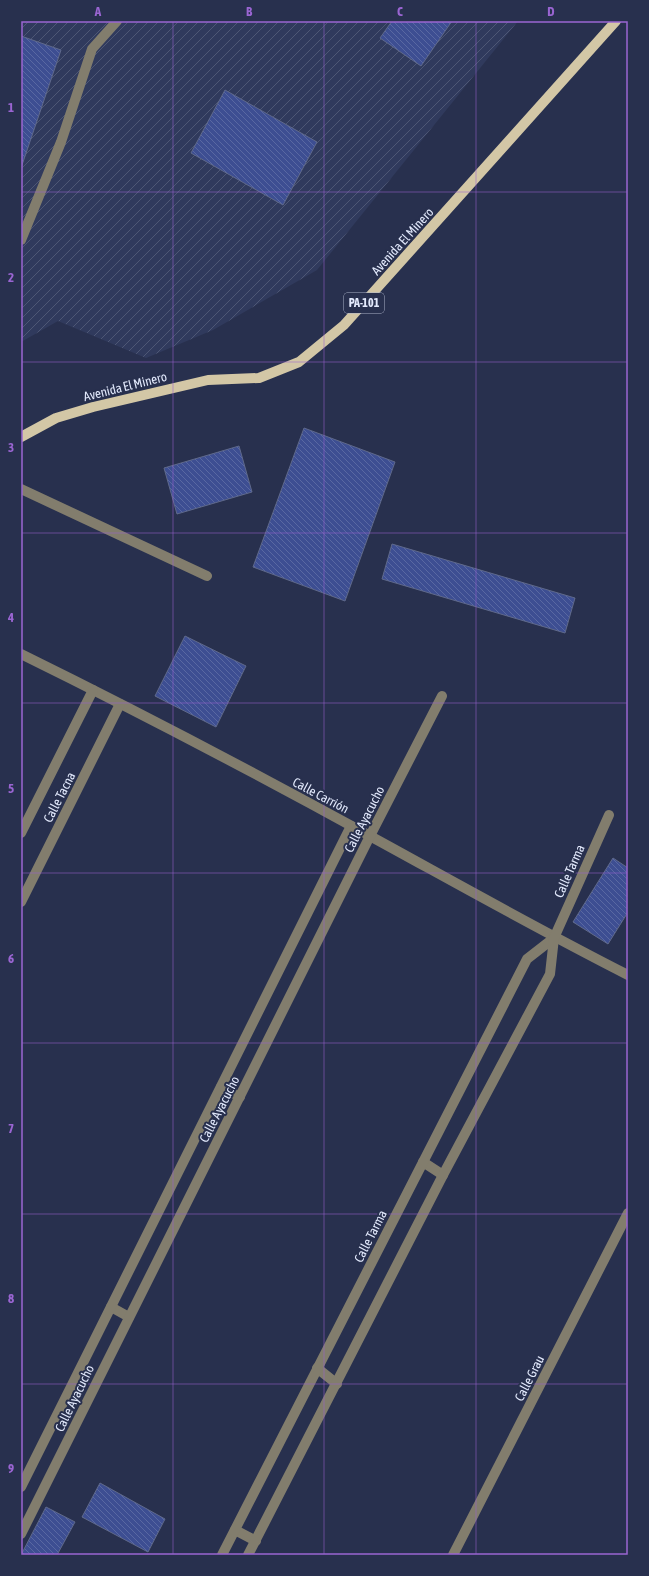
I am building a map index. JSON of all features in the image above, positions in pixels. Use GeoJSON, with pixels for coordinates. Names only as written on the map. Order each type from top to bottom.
{"type":"FeatureCollection","features":[{"type":"Feature","properties":{"kind":"main road","name":"Avenida El Minero"},"geometry":{"type":"LineString","coordinates":[[21,437],[56,418],[93,407],[208,380],[259,378],[300,362],[344,325],[616,21]]}},
{"type":"Feature","properties":{"kind":"street"},"geometry":{"type":"LineString","coordinates":[[21,240],[60,142],[92,49],[117,21]]}},
{"type":"Feature","properties":{"kind":"street"},"geometry":{"type":"LineString","coordinates":[[21,489],[207,576]]}},
{"type":"Feature","properties":{"kind":"street","name":"Calle Carrión"},"geometry":{"type":"LineString","coordinates":[[21,654],[120,704],[370,836],[554,938],[628,975]]}},
{"type":"Feature","properties":{"kind":"street","name":"Calle Tacna"},"geometry":{"type":"LineString","coordinates":[[21,833],[93,690]]}},
{"type":"Feature","properties":{"kind":"street","name":"Calle Ayacucho"},"geometry":{"type":"LineString","coordinates":[[21,1534],[370,836],[442,696]]}},
{"type":"Feature","properties":{"kind":"street","name":"Calle Tacna"},"geometry":{"type":"LineString","coordinates":[[21,902],[120,704]]}},
{"type":"Feature","properties":{"kind":"street","name":"Calle Tarma"},"geometry":{"type":"LineString","coordinates":[[248,1555],[443,1175],[550,974],[554,938],[609,815]]}},
{"type":"Feature","properties":{"kind":"street","name":"Calle Ayacucho"},"geometry":{"type":"LineString","coordinates":[[21,1487],[351,826]]}},
{"type":"Feature","properties":{"kind":"street","name":"Calle Tarma"},"geometry":{"type":"LineString","coordinates":[[222,1555],[527,959],[554,938]]}},
{"type":"Feature","properties":{"kind":"street"},"geometry":{"type":"LineString","coordinates":[[221,1087],[240,1097]]}},
{"type":"Feature","properties":{"kind":"street"},"geometry":{"type":"LineString","coordinates":[[423,1162],[443,1175]]}},
{"type":"Feature","properties":{"kind":"street","name":"Calle Grau"},"geometry":{"type":"LineString","coordinates":[[453,1555],[628,1213]]}},
{"type":"Feature","properties":{"kind":"street"},"geometry":{"type":"LineString","coordinates":[[111,1307],[129,1316]]}},
{"type":"Feature","properties":{"kind":"street"},"geometry":{"type":"LineString","coordinates":[[317,1368],[337,1384]]}},
{"type":"Feature","properties":{"kind":"street"},"geometry":{"type":"LineString","coordinates":[[235,1530],[256,1541]]}},
{"type":"Feature","properties":{"kind":"shaded area"},"geometry":{"type":"Polygon","coordinates":[[[21,21],[518,21],[317,270],[213,330],[146,358],[58,321],[21,342],[21,21]]]}},
{"type":"Feature","properties":{"kind":"building"},"geometry":{"type":"Polygon","coordinates":[[[392,21],[452,21],[421,66],[380,38],[392,21]]]}},
{"type":"Feature","properties":{"kind":"building"},"geometry":{"type":"Polygon","coordinates":[[[21,36],[61,50],[21,168],[21,36]]]}},
{"type":"Feature","properties":{"kind":"building"},"geometry":{"type":"Polygon","coordinates":[[[225,90],[317,142],[283,205],[191,153],[225,90]]]}},
{"type":"Feature","properties":{"kind":"building"},"geometry":{"type":"Polygon","coordinates":[[[304,428],[395,462],[345,601],[253,567],[304,428]]]}},
{"type":"Feature","properties":{"kind":"building"},"geometry":{"type":"Polygon","coordinates":[[[239,446],[252,492],[177,514],[164,468],[239,446]]]}},
{"type":"Feature","properties":{"kind":"building"},"geometry":{"type":"Polygon","coordinates":[[[392,544],[575,598],[565,633],[382,579],[392,544]]]}},
{"type":"Feature","properties":{"kind":"building"},"geometry":{"type":"Polygon","coordinates":[[[185,636],[246,666],[216,727],[155,696],[185,636]]]}},
{"type":"Feature","properties":{"kind":"building"},"geometry":{"type":"Polygon","coordinates":[[[613,858],[628,868],[628,912],[608,944],[573,922],[613,858]]]}},
{"type":"Feature","properties":{"kind":"building"},"geometry":{"type":"Polygon","coordinates":[[[100,1483],[165,1519],[148,1552],[82,1517],[100,1483]]]}},
{"type":"Feature","properties":{"kind":"building"},"geometry":{"type":"Polygon","coordinates":[[[46,1507],[75,1522],[57,1555],[21,1555],[46,1507]]]}}]}
